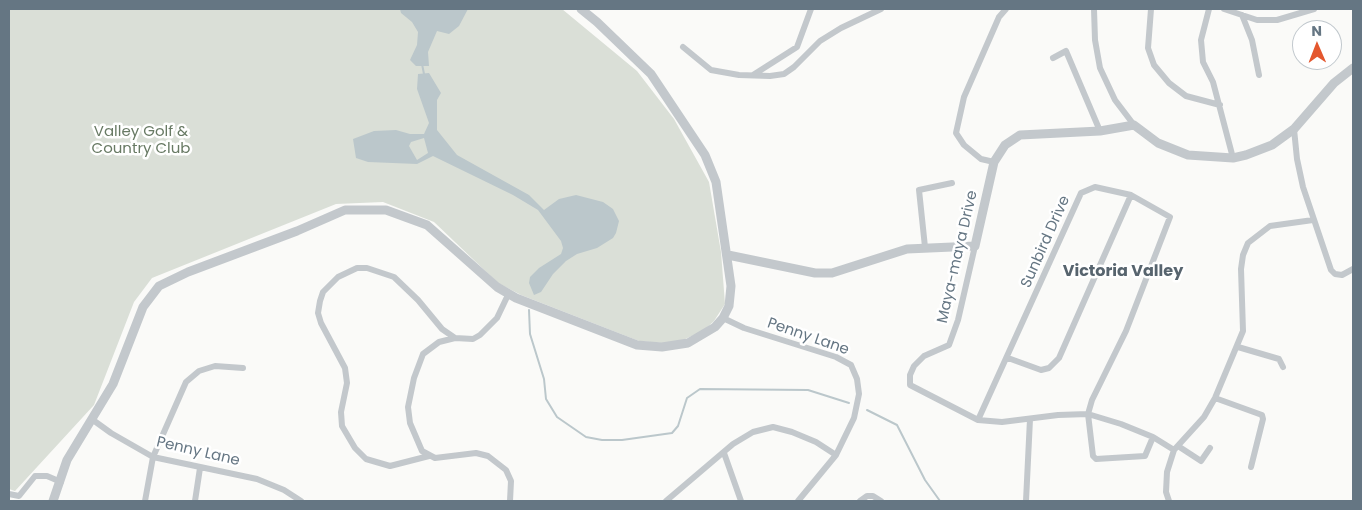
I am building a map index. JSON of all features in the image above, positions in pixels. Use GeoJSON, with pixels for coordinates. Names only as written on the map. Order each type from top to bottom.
{"type":"FeatureCollection","features":[{"type":"Feature","properties":{"kind":"street"},"geometry":{"type":"LineString","coordinates":[[53,501],[67,460],[114,384],[143,307],[159,286],[188,272],[297,231],[345,210],[386,210],[427,225],[497,287],[637,345],[662,347],[688,343],[707,333],[723,318],[729,306],[731,286],[716,182],[705,155],[651,74],[597,22],[580,9]]}},
{"type":"Feature","properties":{"kind":"street"},"geometry":{"type":"LineString","coordinates":[[752,75],[796,47],[811,9]]}},
{"type":"Feature","properties":{"kind":"street"},"geometry":{"type":"LineString","coordinates":[[683,47],[710,70],[752,75],[784,74],[820,42],[841,28],[881,9]]}},
{"type":"Feature","properties":{"kind":"street"},"geometry":{"type":"LineString","coordinates":[[1006,9],[1000,17],[964,97],[956,133],[964,145],[981,159],[994,162],[1005,145],[1020,135],[1100,131],[1134,125]]}},
{"type":"Feature","properties":{"kind":"street"},"geometry":{"type":"LineString","coordinates":[[1094,9],[1095,40],[1100,68],[1114,100],[1134,125],[1158,144],[1188,155],[1233,158],[1272,145],[1294,129],[1334,83],[1353,68]]}},
{"type":"Feature","properties":{"kind":"street"},"geometry":{"type":"LineString","coordinates":[[1151,9],[1148,48],[1154,64],[1170,83],[1186,96],[1220,105]]}},
{"type":"Feature","properties":{"kind":"street"},"geometry":{"type":"LineString","coordinates":[[1208,9],[1201,40],[1203,62],[1213,82],[1233,158]]}},
{"type":"Feature","properties":{"kind":"street"},"geometry":{"type":"LineString","coordinates":[[1224,9],[1257,20],[1277,20],[1314,9]]}},
{"type":"Feature","properties":{"kind":"street"},"geometry":{"type":"LineString","coordinates":[[1242,15],[1252,40],[1259,75]]}},
{"type":"Feature","properties":{"kind":"street"},"geometry":{"type":"LineString","coordinates":[[1053,58],[1066,51],[1100,131]]}},
{"type":"Feature","properties":{"kind":"street"},"geometry":{"type":"LineString","coordinates":[[1294,129],[1297,159],[1313,220],[1332,270],[1339,275],[1353,269]]}},
{"type":"Feature","properties":{"kind":"street","name":"Maya-maya Drive"},"geometry":{"type":"LineString","coordinates":[[994,162],[958,320],[949,345],[924,356],[914,366],[910,375],[910,385],[978,420],[1002,422],[1058,415],[1088,414],[1122,424],[1201,461],[1210,448]]}},
{"type":"Feature","properties":{"kind":"street"},"geometry":{"type":"LineString","coordinates":[[926,247],[920,190],[952,183]]}},
{"type":"Feature","properties":{"kind":"street","name":"Sunbird Drive"},"geometry":{"type":"LineString","coordinates":[[978,420],[1008,358],[1081,193],[1096,187],[1131,195],[1170,217],[1126,332],[1092,400],[1088,414]]}},
{"type":"Feature","properties":{"kind":"street"},"geometry":{"type":"LineString","coordinates":[[1008,358],[1041,370],[1049,368],[1059,358],[1131,195]]}},
{"type":"Feature","properties":{"kind":"street"},"geometry":{"type":"LineString","coordinates":[[1169,501],[1166,492],[1167,472],[1176,448],[1204,416],[1215,398],[1238,347],[1244,323],[1240,269],[1243,254],[1248,243],[1270,226],[1313,220]]}},
{"type":"Feature","properties":{"kind":"street"},"geometry":{"type":"LineString","coordinates":[[728,255],[815,273],[832,273],[888,253],[926,247],[975,246]]}},
{"type":"Feature","properties":{"kind":"street"},"geometry":{"type":"LineString","coordinates":[[456,338],[442,329],[418,300],[394,278],[367,268],[357,268],[338,277],[323,292],[320,301],[318,313],[321,323],[345,368],[347,383],[341,412],[342,426],[356,448],[366,459],[390,466],[429,456],[448,458],[476,453],[488,456],[506,470],[511,482],[510,501]]}},
{"type":"Feature","properties":{"kind":"street"},"geometry":{"type":"LineString","coordinates":[[429,456],[422,452],[410,422],[408,407],[410,392],[423,354],[439,342],[456,338],[473,338],[491,326],[507,297],[506,292]]}},
{"type":"Feature","properties":{"kind":"street","name":"Penny Lane"},"geometry":{"type":"LineString","coordinates":[[723,318],[744,328],[836,357],[851,365],[857,379],[858,405],[854,418],[836,455],[798,501]]}},
{"type":"Feature","properties":{"kind":"street"},"geometry":{"type":"LineString","coordinates":[[1238,347],[1279,359],[1283,367]]}},
{"type":"Feature","properties":{"kind":"street"},"geometry":{"type":"LineString","coordinates":[[145,501],[153,457],[181,391],[192,376],[215,366],[243,368]]}},
{"type":"Feature","properties":{"kind":"street"},"geometry":{"type":"LineString","coordinates":[[1215,398],[1262,415],[1263,419],[1251,467]]}},
{"type":"Feature","properties":{"kind":"street"},"geometry":{"type":"LineString","coordinates":[[1088,414],[1093,456],[1096,459],[1145,456],[1153,437]]}},
{"type":"Feature","properties":{"kind":"street"},"geometry":{"type":"LineString","coordinates":[[1026,501],[1030,419]]}},
{"type":"Feature","properties":{"kind":"street","name":"Penny Lane"},"geometry":{"type":"LineString","coordinates":[[93,420],[111,433],[153,457],[257,478],[284,490],[301,501]]}},
{"type":"Feature","properties":{"kind":"street"},"geometry":{"type":"LineString","coordinates":[[666,501],[733,444],[753,432],[773,427],[792,432],[816,442],[836,455]]}},
{"type":"Feature","properties":{"kind":"street"},"geometry":{"type":"LineString","coordinates":[[724,453],[740,501]]}},
{"type":"Feature","properties":{"kind":"street"},"geometry":{"type":"LineString","coordinates":[[195,501],[200,468]]}},
{"type":"Feature","properties":{"kind":"street"},"geometry":{"type":"LineString","coordinates":[[9,494],[18,499],[35,476],[47,476],[60,482]]}},
{"type":"Feature","properties":{"kind":"street"},"geometry":{"type":"LineString","coordinates":[[860,501],[867,496],[873,496],[881,501]]}},
{"type":"Feature","properties":{"kind":"green space","name":"Valley Golf & Country Club"},"geometry":{"type":"Polygon","coordinates":[[[9,9],[562,9],[637,71],[674,119],[709,182],[721,252],[725,304],[714,321],[703,331],[674,344],[639,341],[521,295],[498,283],[434,222],[383,202],[336,204],[152,278],[134,302],[94,405],[15,491],[9,489],[9,9]]]}},
{"type":"Feature","properties":{"kind":"shaded area"},"geometry":{"type":"Polygon","coordinates":[[[400,9],[468,9],[459,26],[449,34],[437,31],[428,52],[429,66],[416,66],[410,60],[417,45],[418,32],[412,22],[401,13],[400,9]]]}},
{"type":"Feature","properties":{"kind":"shaded area"},"geometry":{"type":"Polygon","coordinates":[[[429,73],[441,93],[437,100],[437,130],[457,155],[529,195],[544,210],[559,199],[576,195],[603,202],[613,209],[619,221],[613,238],[597,248],[577,254],[566,261],[553,274],[541,292],[534,295],[529,283],[530,277],[539,268],[561,254],[563,248],[561,241],[538,210],[513,195],[433,156],[417,164],[368,162],[356,158],[353,139],[374,131],[396,130],[410,134],[424,134],[429,123],[417,89],[418,74],[429,73]],[[424,138],[411,142],[409,146],[417,160],[428,153],[424,138]]]}},
{"type":"Feature","properties":{"kind":"waterway"},"geometry":{"type":"LineString","coordinates":[[422,64],[424,74]]}},
{"type":"Feature","properties":{"kind":"waterway"},"geometry":{"type":"LineString","coordinates":[[529,310],[530,334],[544,379],[546,399],[557,417],[586,437],[602,440],[622,440],[672,433],[678,426],[687,398],[700,389],[808,390],[849,403]]}},
{"type":"Feature","properties":{"kind":"waterway"},"geometry":{"type":"LineString","coordinates":[[867,410],[897,425],[925,480],[940,501]]}},
{"type":"Feature","properties":{"kind":"district","name":"Victoria Valley"},"geometry":{"type":"Point","coordinates":[1123,272]}}]}
